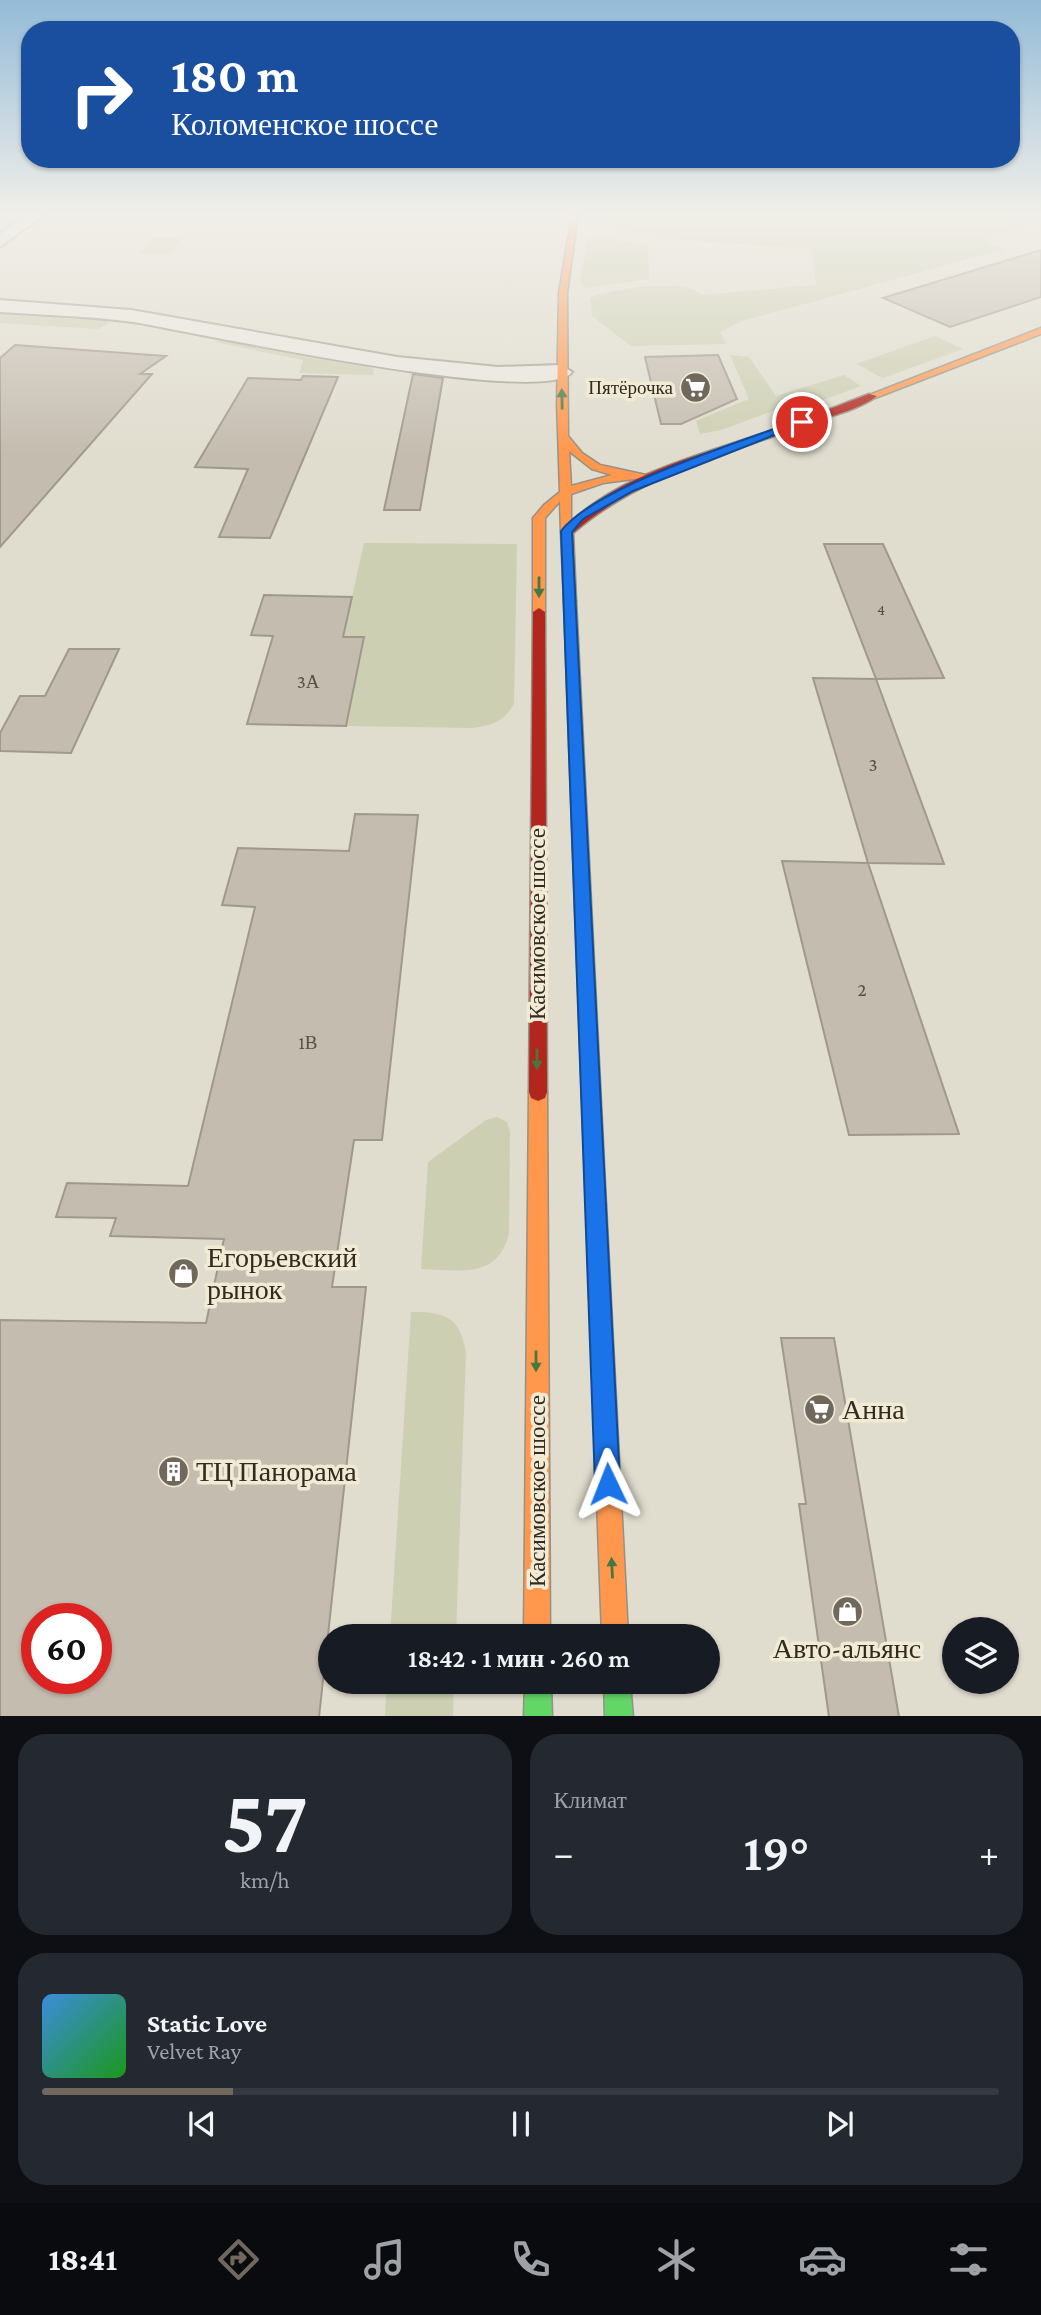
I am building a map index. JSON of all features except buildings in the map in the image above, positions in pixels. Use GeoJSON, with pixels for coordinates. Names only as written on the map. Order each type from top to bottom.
{"type":"FeatureCollection","features":[{"type":"Feature","properties":{"kind":"main road","name":"Касимовское шоссе"},"geometry":{"type":"LineString","coordinates":[[537,1624],[557,738],[567,531],[562,372],[563,295]]}},
{"type":"Feature","properties":{"kind":"main road"},"geometry":{"type":"LineString","coordinates":[[567,531],[579,517],[629,489],[679,467],[1041,331]]}},
{"type":"Feature","properties":{"kind":"main road"},"geometry":{"type":"LineString","coordinates":[[563,436],[576,457],[600,472],[641,475]]}},
{"type":"Feature","properties":{"kind":"main road"},"geometry":{"type":"LineString","coordinates":[[539,518],[545,506],[565,491],[590,481],[679,467]]}},
{"type":"Feature","properties":{"kind":"main road"},"geometry":{"type":"LineString","coordinates":[[548,473],[554,483],[565,491],[590,499],[629,489]]}},
{"type":"Feature","properties":{"kind":"main road","name":"Касимовское шоссе"},"geometry":{"type":"LineString","coordinates":[[539,495],[614,1624]]}},
{"type":"Feature","properties":{"kind":"main road"},"geometry":{"type":"LineString","coordinates":[[537,1694],[538,1716]]}},
{"type":"Feature","properties":{"kind":"main road"},"geometry":{"type":"LineString","coordinates":[[618,1694],[619,1716]]}},
{"type":"Feature","properties":{"kind":"street"},"geometry":{"type":"LineString","coordinates":[[0,306],[131,316],[397,365],[498,374],[539,375],[562,372]]}},
{"type":"Feature","properties":{"kind":"green space"},"geometry":{"type":"Polygon","coordinates":[[[599,295],[837,295],[742,321],[720,332],[726,344],[631,346],[592,316],[590,298],[599,295]]]}},
{"type":"Feature","properties":{"kind":"green space"},"geometry":{"type":"Polygon","coordinates":[[[0,310],[104,319],[109,323],[98,329],[0,323],[0,310]]]}},
{"type":"Feature","properties":{"kind":"green space"},"geometry":{"type":"Polygon","coordinates":[[[935,336],[963,349],[883,378],[856,364],[935,336]]]}},
{"type":"Feature","properties":{"kind":"green space"},"geometry":{"type":"Polygon","coordinates":[[[224,339],[364,365],[373,369],[374,375],[299,373],[303,360],[214,342],[224,339]]]}},
{"type":"Feature","properties":{"kind":"green space"},"geometry":{"type":"Polygon","coordinates":[[[730,355],[749,357],[776,396],[844,375],[861,386],[823,400],[809,398],[721,430],[700,434],[696,421],[749,399],[730,355]]]}},
{"type":"Feature","properties":{"kind":"green space"},"geometry":{"type":"Polygon","coordinates":[[[364,543],[517,544],[514,704],[501,719],[473,728],[346,726],[364,638],[343,637],[364,543]]]}},
{"type":"Feature","properties":{"kind":"green space"},"geometry":{"type":"Polygon","coordinates":[[[497,1117],[507,1122],[510,1132],[509,1233],[504,1248],[496,1259],[475,1269],[421,1269],[428,1162],[486,1120],[497,1117]]]}},
{"type":"Feature","properties":{"kind":"green space"},"geometry":{"type":"Polygon","coordinates":[[[411,1312],[433,1313],[442,1315],[455,1324],[460,1331],[466,1353],[456,1624],[391,1624],[411,1312]]]}},
{"type":"Feature","properties":{"kind":"green space"},"geometry":{"type":"Polygon","coordinates":[[[386,1694],[454,1694],[453,1716],[385,1716],[386,1694]]]}},
{"type":"Feature","properties":{"kind":"traffic: fast"},"geometry":{"type":"LineString","coordinates":[[570,601],[596,1205]]}},
{"type":"Feature","properties":{"kind":"traffic: fast"},"geometry":{"type":"LineString","coordinates":[[538,1694],[538,1716]]}},
{"type":"Feature","properties":{"kind":"traffic: fast"},"geometry":{"type":"LineString","coordinates":[[618,1694],[619,1716]]}},
{"type":"Feature","properties":{"kind":"traffic: slow"},"geometry":{"type":"LineString","coordinates":[[563,295],[562,403],[567,532]]}},
{"type":"Feature","properties":{"kind":"traffic: slow"},"geometry":{"type":"LineString","coordinates":[[872,396],[1041,331]]}},
{"type":"Feature","properties":{"kind":"traffic: slow"},"geometry":{"type":"LineString","coordinates":[[563,436],[579,455],[596,467],[616,473],[641,475]]}},
{"type":"Feature","properties":{"kind":"traffic: slow"},"geometry":{"type":"LineString","coordinates":[[539,612],[539,518],[557,498],[578,486],[629,476]]}},
{"type":"Feature","properties":{"kind":"traffic: slow"},"geometry":{"type":"LineString","coordinates":[[537,1624],[538,1092]]}},
{"type":"Feature","properties":{"kind":"traffic: slow"},"geometry":{"type":"LineString","coordinates":[[596,1205],[614,1624]]}},
{"type":"Feature","properties":{"kind":"traffic: jam"},"geometry":{"type":"LineString","coordinates":[[570,601],[567,532],[588,514],[659,474],[872,396]]}},
{"type":"Feature","properties":{"kind":"traffic: jam"},"geometry":{"type":"LineString","coordinates":[[538,1092],[539,612]]}},
{"type":"Feature","properties":{"kind":"place","name":"Пятёрочка"},"geometry":{"type":"Point","coordinates":[696,387]}},
{"type":"Feature","properties":{"kind":"place","name":"Егорьевский рынок"},"geometry":{"type":"Point","coordinates":[184,1273]}},
{"type":"Feature","properties":{"kind":"place","name":"Анна"},"geometry":{"type":"Point","coordinates":[819,1409]}},
{"type":"Feature","properties":{"kind":"place","name":"ТЦ Панорама"},"geometry":{"type":"Point","coordinates":[173,1471]}},
{"type":"Feature","properties":{"kind":"place","name":"Авто-альянс"},"geometry":{"type":"Point","coordinates":[847,1611]}},
{"type":"Feature","properties":{"kind":"route"},"geometry":{"type":"LineString","coordinates":[[608,1484],[567,531],[579,517],[598,504],[629,489],[679,467],[802,422]]}}]}
